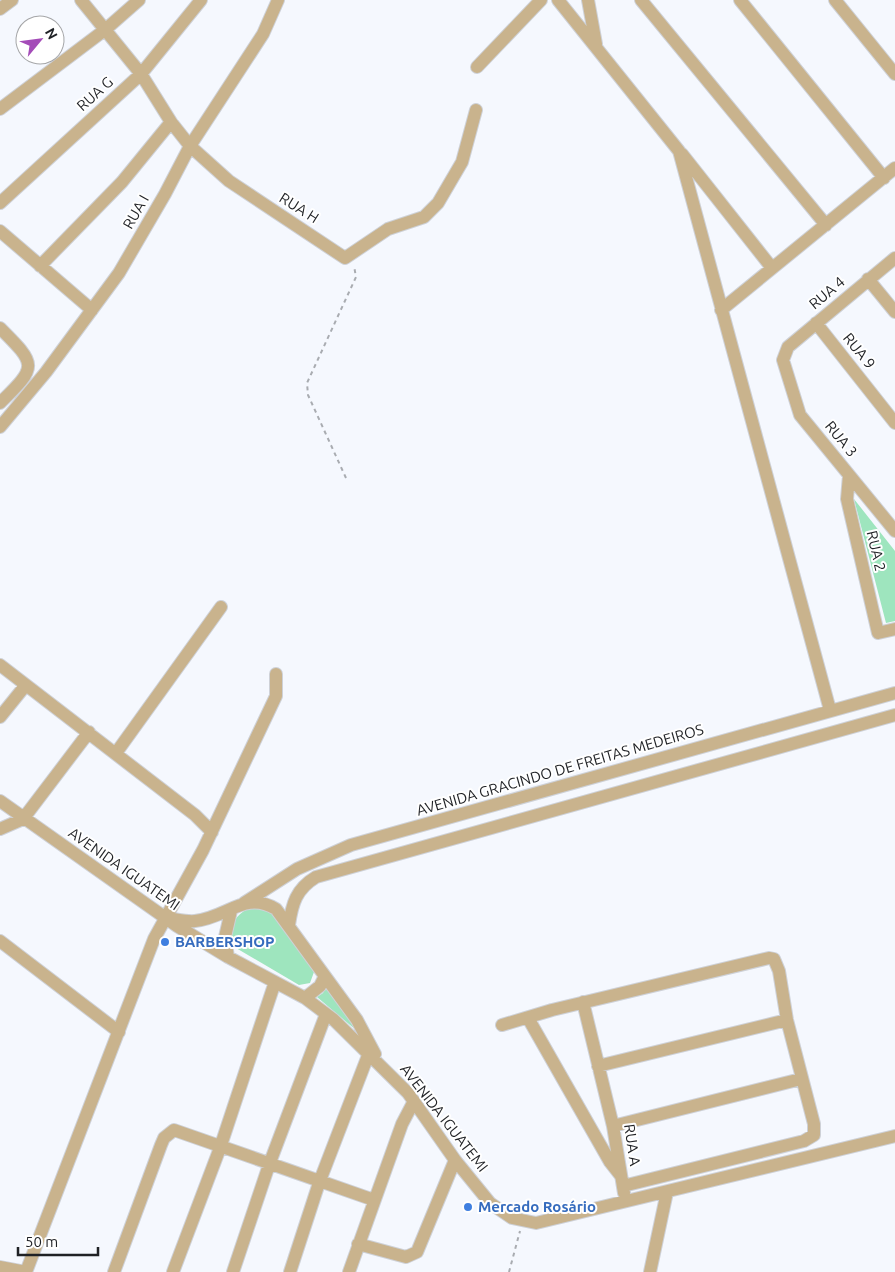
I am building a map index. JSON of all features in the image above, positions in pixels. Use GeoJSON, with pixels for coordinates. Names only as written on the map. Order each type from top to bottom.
{"type":"FeatureCollection","features":[{"type":"Feature","properties":{"kind":"street"},"geometry":{"type":"LineString","coordinates":[[0,9],[12,0]]}},
{"type":"Feature","properties":{"kind":"street","name":"RUA H"},"geometry":{"type":"LineString","coordinates":[[81,0],[141,74],[190,146],[229,181],[345,258]]}},
{"type":"Feature","properties":{"kind":"street"},"geometry":{"type":"LineString","coordinates":[[0,109],[106,29],[138,0]]}},
{"type":"Feature","properties":{"kind":"street","name":"RUA G"},"geometry":{"type":"LineString","coordinates":[[0,203],[141,74],[201,0]]}},
{"type":"Feature","properties":{"kind":"street","name":"RUA I"},"geometry":{"type":"LineString","coordinates":[[0,427],[46,372],[119,273],[165,194],[190,146],[263,34],[278,0]]}},
{"type":"Feature","properties":{"kind":"street"},"geometry":{"type":"LineString","coordinates":[[477,67],[542,0]]}},
{"type":"Feature","properties":{"kind":"street"},"geometry":{"type":"LineString","coordinates":[[558,0],[772,268]]}},
{"type":"Feature","properties":{"kind":"street"},"geometry":{"type":"LineString","coordinates":[[588,0],[596,47]]}},
{"type":"Feature","properties":{"kind":"street"},"geometry":{"type":"LineString","coordinates":[[641,0],[826,225]]}},
{"type":"Feature","properties":{"kind":"street"},"geometry":{"type":"LineString","coordinates":[[740,0],[884,178]]}},
{"type":"Feature","properties":{"kind":"street"},"geometry":{"type":"LineString","coordinates":[[835,0],[895,74]]}},
{"type":"Feature","properties":{"kind":"street"},"geometry":{"type":"LineString","coordinates":[[345,258],[388,229],[424,217],[438,203],[462,162],[476,110]]}},
{"type":"Feature","properties":{"kind":"street","name":"RUA I"},"geometry":{"type":"LineString","coordinates":[[40,266],[122,182],[172,122]]}},
{"type":"Feature","properties":{"kind":"street"},"geometry":{"type":"LineString","coordinates":[[679,150],[720,310],[830,710]]}},
{"type":"Feature","properties":{"kind":"street"},"geometry":{"type":"LineString","coordinates":[[720,310],[895,168]]}},
{"type":"Feature","properties":{"kind":"street"},"geometry":{"type":"LineString","coordinates":[[0,232],[92,310]]}},
{"type":"Feature","properties":{"kind":"street","name":"RUA 4"},"geometry":{"type":"LineString","coordinates":[[783,356],[788,346],[895,258]]}},
{"type":"Feature","properties":{"kind":"street"},"geometry":{"type":"LineString","coordinates":[[868,279],[895,312]]}},
{"type":"Feature","properties":{"kind":"street","name":"RUA 9"},"geometry":{"type":"LineString","coordinates":[[816,324],[895,422]]}},
{"type":"Feature","properties":{"kind":"street"},"geometry":{"type":"LineString","coordinates":[[0,328],[22,350],[28,360],[29,369],[25,379],[0,403]]}},
{"type":"Feature","properties":{"kind":"street","name":"RUA 3"},"geometry":{"type":"LineString","coordinates":[[783,356],[798,412],[895,531]]}},
{"type":"Feature","properties":{"kind":"street","name":"RUA 2"},"geometry":{"type":"LineString","coordinates":[[849,475],[847,499],[878,633],[895,629]]}},
{"type":"Feature","properties":{"kind":"street"},"geometry":{"type":"LineString","coordinates":[[116,753],[221,607]]}},
{"type":"Feature","properties":{"kind":"street"},"geometry":{"type":"LineString","coordinates":[[0,666],[116,753],[195,815],[212,832]]}},
{"type":"Feature","properties":{"kind":"street"},"geometry":{"type":"LineString","coordinates":[[0,1266],[26,1272],[120,1032],[154,939],[212,832],[276,696],[276,674]]}},
{"type":"Feature","properties":{"kind":"street"},"geometry":{"type":"LineString","coordinates":[[0,717],[25,686]]}},
{"type":"Feature","properties":{"kind":"street","name":"AVENIDA GRACINDO DE FREITAS MEDEIROS"},"geometry":{"type":"LineString","coordinates":[[165,918],[195,921],[230,911],[297,869],[351,845],[895,693]]}},
{"type":"Feature","properties":{"kind":"street"},"geometry":{"type":"LineString","coordinates":[[289,925],[294,899],[303,886],[316,877],[895,715]]}},
{"type":"Feature","properties":{"kind":"street"},"geometry":{"type":"LineString","coordinates":[[0,829],[24,819],[89,732]]}},
{"type":"Feature","properties":{"kind":"street","name":"AVENIDA IGUATEMI"},"geometry":{"type":"LineString","coordinates":[[0,801],[165,918],[228,957],[305,998],[326,1014],[369,1052],[414,1101],[455,1160],[490,1203],[501,1212],[522,1222],[536,1223],[895,1136]]}},
{"type":"Feature","properties":{"kind":"street"},"geometry":{"type":"LineString","coordinates":[[244,903],[253,901],[266,903],[276,910],[289,925],[357,1020],[381,1065]]}},
{"type":"Feature","properties":{"kind":"street"},"geometry":{"type":"LineString","coordinates":[[228,957],[225,937],[230,911]]}},
{"type":"Feature","properties":{"kind":"street"},"geometry":{"type":"LineString","coordinates":[[0,940],[120,1032]]}},
{"type":"Feature","properties":{"kind":"street"},"geometry":{"type":"LineString","coordinates":[[502,1025],[583,1002],[769,958],[776,963],[801,1079],[814,1124],[814,1135],[810,1139],[622,1181],[626,1202]]}},
{"type":"Feature","properties":{"kind":"street"},"geometry":{"type":"LineString","coordinates":[[305,998],[320,986],[325,976]]}},
{"type":"Feature","properties":{"kind":"street"},"geometry":{"type":"LineString","coordinates":[[174,1272],[220,1148],[275,982]]}},
{"type":"Feature","properties":{"kind":"street","name":"RUA A"},"geometry":{"type":"LineString","coordinates":[[583,1002],[620,1156],[622,1181]]}},
{"type":"Feature","properties":{"kind":"street"},"geometry":{"type":"LineString","coordinates":[[233,1272],[269,1165],[326,1014]]}},
{"type":"Feature","properties":{"kind":"street","name":"RUA A"},"geometry":{"type":"LineString","coordinates":[[528,1018],[622,1181]]}},
{"type":"Feature","properties":{"kind":"street"},"geometry":{"type":"LineString","coordinates":[[598,1066],[788,1020]]}},
{"type":"Feature","properties":{"kind":"street"},"geometry":{"type":"LineString","coordinates":[[290,1272],[318,1182],[369,1052]]}},
{"type":"Feature","properties":{"kind":"street"},"geometry":{"type":"LineString","coordinates":[[613,1126],[801,1079]]}},
{"type":"Feature","properties":{"kind":"street"},"geometry":{"type":"LineString","coordinates":[[349,1272],[402,1124],[414,1101]]}},
{"type":"Feature","properties":{"kind":"street"},"geometry":{"type":"LineString","coordinates":[[114,1272],[164,1138],[174,1130],[181,1131],[220,1148],[374,1200]]}},
{"type":"Feature","properties":{"kind":"street"},"geometry":{"type":"LineString","coordinates":[[358,1244],[406,1257],[417,1252],[455,1160]]}},
{"type":"Feature","properties":{"kind":"street"},"geometry":{"type":"LineString","coordinates":[[650,1272],[667,1192]]}},
{"type":"Feature","properties":{"kind":"path"},"geometry":{"type":"LineString","coordinates":[[345,258],[355,268],[356,277],[307,383],[308,395],[346,478]]}},
{"type":"Feature","properties":{"kind":"path"},"geometry":{"type":"LineString","coordinates":[[509,1272],[522,1222]]}},
{"type":"Feature","properties":{"kind":"green space"},"geometry":{"type":"Polygon","coordinates":[[[854,499],[895,551],[895,621],[886,623],[854,499]]]}},
{"type":"Feature","properties":{"kind":"green space"},"geometry":{"type":"Polygon","coordinates":[[[252,907],[272,912],[314,972],[310,983],[299,985],[236,948],[231,935],[233,923],[241,913],[252,907]]]}},
{"type":"Feature","properties":{"kind":"green space"},"geometry":{"type":"Polygon","coordinates":[[[326,986],[363,1036],[317,997],[323,993],[326,986]]]}},
{"type":"Feature","properties":{"kind":"place","name":"BARBERSHOP"},"geometry":{"type":"Point","coordinates":[165,942]}},
{"type":"Feature","properties":{"kind":"place","name":"Mercado Rosário"},"geometry":{"type":"Point","coordinates":[468,1207]}}]}
